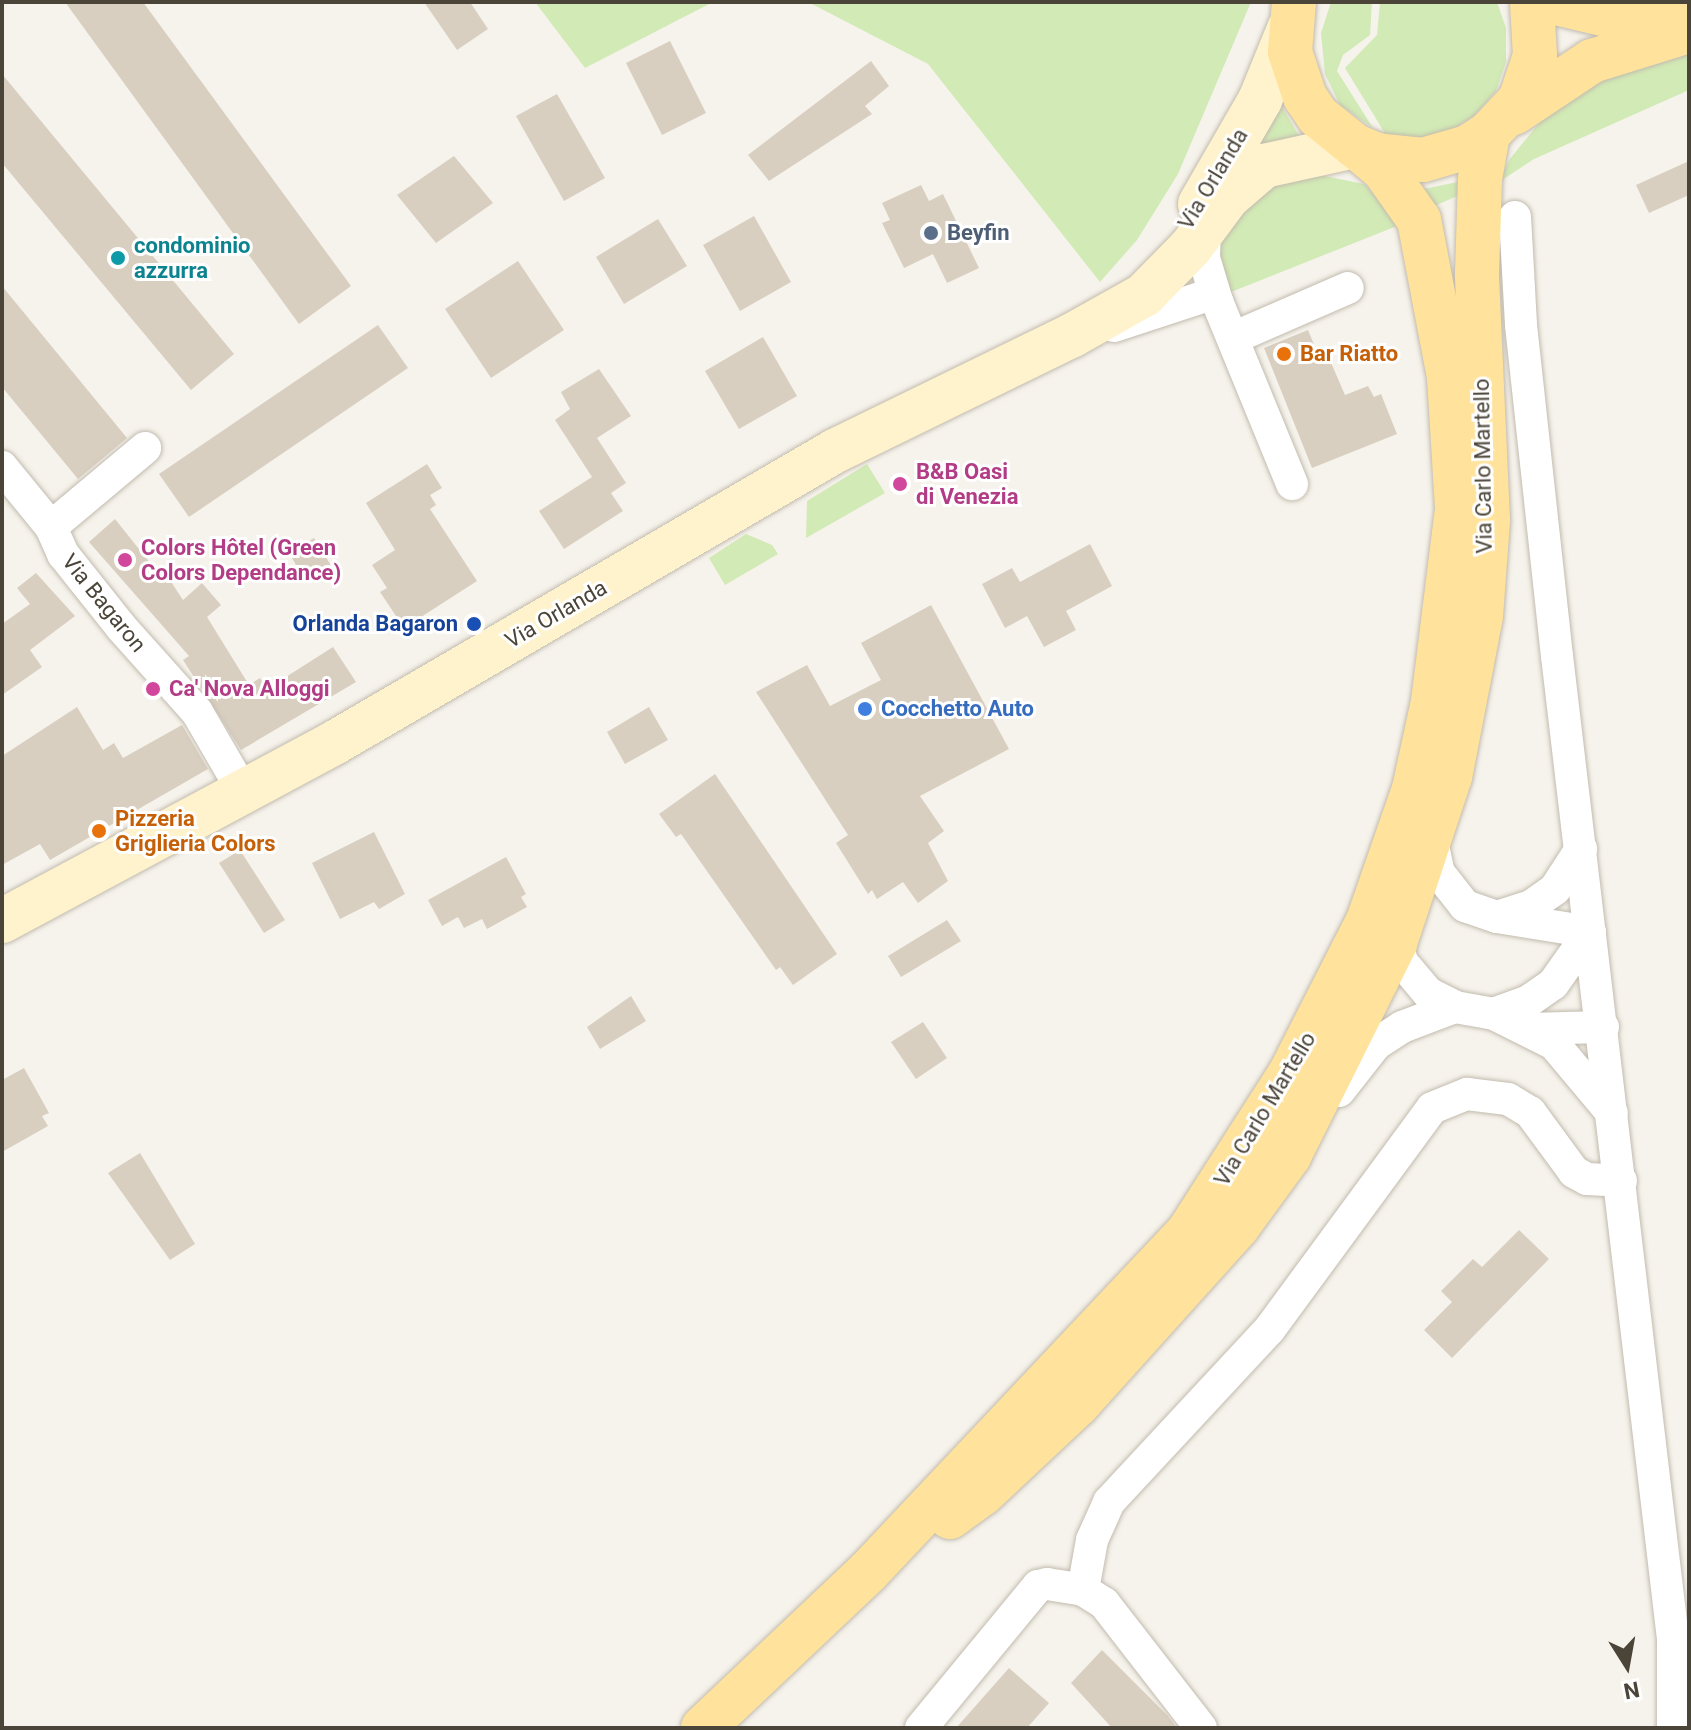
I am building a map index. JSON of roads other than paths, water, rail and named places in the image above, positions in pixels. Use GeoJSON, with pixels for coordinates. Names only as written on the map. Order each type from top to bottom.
{"type":"FeatureCollection","features":[{"type":"Feature","properties":{"kind":"main road"},"geometry":{"type":"LineString","coordinates":[[1497,126],[1530,79],[1535,56],[1532,2]]}},
{"type":"Feature","properties":{"kind":"main road"},"geometry":{"type":"LineString","coordinates":[[1552,2],[1611,16],[1689,11]]}},
{"type":"Feature","properties":{"kind":"main road","name":"Via Carlo Martello"},"geometry":{"type":"LineString","coordinates":[[703,1728],[868,1572],[1189,1231],[1291,1072],[1368,921],[1414,789],[1443,639],[1454,535],[1449,377],[1419,220],[1384,170],[1335,133],[1305,97],[1293,64],[1292,16]]}},
{"type":"Feature","properties":{"kind":"main road","name":"Via Orlanda"},"geometry":{"type":"LineString","coordinates":[[1113,313],[1198,208],[1260,100],[1292,16]]}},
{"type":"Feature","properties":{"kind":"main road"},"geometry":{"type":"LineString","coordinates":[[1355,146],[1377,155],[1423,160],[1457,151],[1592,61],[1689,31]]}},
{"type":"Feature","properties":{"kind":"main road","name":"Via Carlo Martello"},"geometry":{"type":"LineString","coordinates":[[868,1572],[982,1494],[1078,1404],[1165,1312],[1289,1156],[1395,943],[1432,841],[1465,709],[1481,616],[1488,520],[1478,231],[1497,126]]}},
{"type":"Feature","properties":{"kind":"main road","name":"Via Orlanda"},"geometry":{"type":"LineString","coordinates":[[2,921],[244,793],[835,451],[1113,313],[1155,284],[1228,197],[1264,166],[1355,146]]}},
{"type":"Feature","properties":{"kind":"street","name":"Via Carlo Martello"},"geometry":{"type":"LineString","coordinates":[[1515,217],[1522,340],[1673,1639],[1673,1728]]}},
{"type":"Feature","properties":{"kind":"street"},"geometry":{"type":"LineString","coordinates":[[1205,228],[1204,258],[1217,301],[1292,484]]}},
{"type":"Feature","properties":{"kind":"street"},"geometry":{"type":"LineString","coordinates":[[1233,338],[1348,288]]}},
{"type":"Feature","properties":{"kind":"street"},"geometry":{"type":"LineString","coordinates":[[1075,333],[1206,296],[1217,301]]}},
{"type":"Feature","properties":{"kind":"street"},"geometry":{"type":"LineString","coordinates":[[51,527],[145,448]]}},
{"type":"Feature","properties":{"kind":"street","name":"Via Bagaron"},"geometry":{"type":"LineString","coordinates":[[2,467],[51,527],[63,554],[121,627],[197,712],[244,793]]}},
{"type":"Feature","properties":{"kind":"street","name":"Via Carlo Martello"},"geometry":{"type":"LineString","coordinates":[[1454,535],[1456,628],[1450,687],[1437,763],[1393,904],[1395,943],[1419,984],[1455,1007],[1507,1021],[1569,1056],[1614,1117]]}},
{"type":"Feature","properties":{"kind":"street"},"geometry":{"type":"LineString","coordinates":[[1432,841],[1433,860],[1457,899],[1497,917],[1590,932],[1553,984],[1507,1021]]}},
{"type":"Feature","properties":{"kind":"street"},"geometry":{"type":"LineString","coordinates":[[1497,917],[1531,906],[1555,889],[1581,849]]}},
{"type":"Feature","properties":{"kind":"street","name":"Via Carlo Martello"},"geometry":{"type":"LineString","coordinates":[[1289,1156],[1376,1044],[1402,1027],[1455,1007]]}},
{"type":"Feature","properties":{"kind":"street"},"geometry":{"type":"LineString","coordinates":[[1507,1021],[1603,1027]]}},
{"type":"Feature","properties":{"kind":"street"},"geometry":{"type":"LineString","coordinates":[[1083,1590],[1092,1540],[1109,1502],[1269,1330],[1432,1108],[1467,1094],[1508,1099],[1530,1112],[1574,1172],[1587,1179],[1621,1181]]}},
{"type":"Feature","properties":{"kind":"street"},"geometry":{"type":"LineString","coordinates":[[921,1728],[1038,1586],[1083,1590],[1104,1603],[1201,1728]]}},
{"type":"Feature","properties":{"kind":"place","name":"Beyfin"},"geometry":{"type":"Point","coordinates":[931,233]}},
{"type":"Feature","properties":{"kind":"place","name":"condominio azzurra"},"geometry":{"type":"Point","coordinates":[118,258]}},
{"type":"Feature","properties":{"kind":"place","name":"Bar Riatto"},"geometry":{"type":"Point","coordinates":[1284,354]}},
{"type":"Feature","properties":{"kind":"place","name":"B&B Oasi di Venezia"},"geometry":{"type":"Point","coordinates":[900,484]}},
{"type":"Feature","properties":{"kind":"place","name":"Colors Hôtel (Green Colors Dependance)"},"geometry":{"type":"Point","coordinates":[125,560]}},
{"type":"Feature","properties":{"kind":"place","name":"Orlanda Bagaron"},"geometry":{"type":"Point","coordinates":[474,624]}},
{"type":"Feature","properties":{"kind":"place","name":"Ca' Nova Alloggi"},"geometry":{"type":"Point","coordinates":[153,689]}},
{"type":"Feature","properties":{"kind":"place","name":"Cocchetto Auto"},"geometry":{"type":"Point","coordinates":[865,709]}},
{"type":"Feature","properties":{"kind":"place","name":"Pizzeria Griglieria Colors"},"geometry":{"type":"Point","coordinates":[99,831]}}]}
